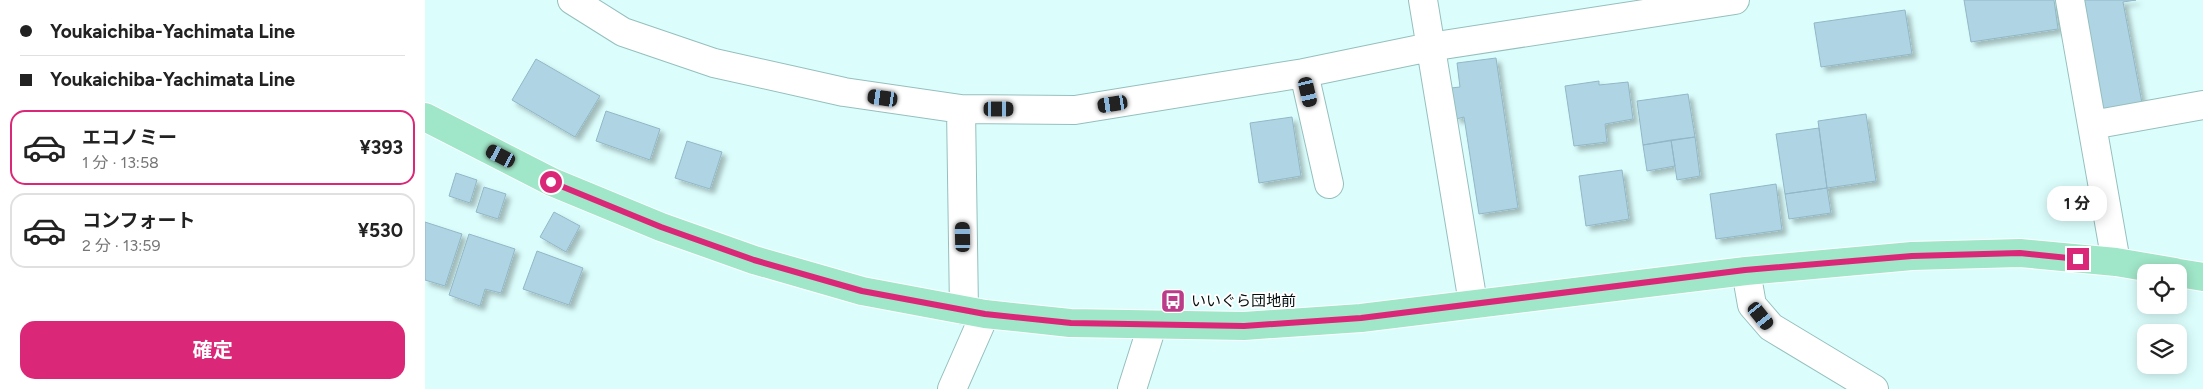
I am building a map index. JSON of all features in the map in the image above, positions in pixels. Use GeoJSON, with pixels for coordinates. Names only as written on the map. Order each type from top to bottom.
{"type":"FeatureCollection","features":[{"type":"Feature","properties":{"kind":"main road"},"geometry":{"type":"LineString","coordinates":[[425,117],[551,182],[661,227],[754,260],[862,291],[974,312],[1071,323],[1152,326],[1244,326],[1361,318],[1745,270],[1912,256],[2010,254],[2116,262],[2137,266]]}},
{"type":"Feature","properties":{"kind":"main road"},"geometry":{"type":"LineString","coordinates":[[2187,274],[2203,277]]}},
{"type":"Feature","properties":{"kind":"street"},"geometry":{"type":"LineString","coordinates":[[571,0],[623,32],[715,63],[844,92],[961,109],[1075,110],[1304,73],[1430,47],[1735,0]]}},
{"type":"Feature","properties":{"kind":"street"},"geometry":{"type":"LineString","coordinates":[[1423,0],[1473,303]]}},
{"type":"Feature","properties":{"kind":"street"},"geometry":{"type":"LineString","coordinates":[[2070,0],[2116,262]]}},
{"type":"Feature","properties":{"kind":"street"},"geometry":{"type":"LineString","coordinates":[[1304,73],[1329,184]]}},
{"type":"Feature","properties":{"kind":"street"},"geometry":{"type":"LineString","coordinates":[[2092,125],[2203,105]]}},
{"type":"Feature","properties":{"kind":"street"},"geometry":{"type":"LineString","coordinates":[[953,389],[974,312],[961,109]]}},
{"type":"Feature","properties":{"kind":"street"},"geometry":{"type":"LineString","coordinates":[[1745,270],[1752,305],[1771,327],[1875,389]]}},
{"type":"Feature","properties":{"kind":"street"},"geometry":{"type":"LineString","coordinates":[[1132,389],[1152,326]]}},
{"type":"Feature","properties":{"kind":"building"},"geometry":{"type":"Polygon","coordinates":[[[1964,0],[2054,0],[2058,29],[1971,42],[1964,0]]]}},
{"type":"Feature","properties":{"kind":"building"},"geometry":{"type":"Polygon","coordinates":[[[2078,0],[2136,0],[2123,2],[2142,103],[2099,111],[2078,0]]]}},
{"type":"Feature","properties":{"kind":"building"},"geometry":{"type":"Polygon","coordinates":[[[1905,10],[1912,54],[1821,67],[1814,23],[1905,10]]]}},
{"type":"Feature","properties":{"kind":"building"},"geometry":{"type":"Polygon","coordinates":[[[1496,58],[1518,208],[1479,214],[1464,117],[1456,119],[1451,88],[1460,87],[1457,63],[1496,58]]]}},
{"type":"Feature","properties":{"kind":"building"},"geometry":{"type":"Polygon","coordinates":[[[536,59],[600,96],[575,137],[512,100],[536,59]]]}},
{"type":"Feature","properties":{"kind":"building"},"geometry":{"type":"Polygon","coordinates":[[[1599,81],[1599,85],[1628,82],[1633,119],[1605,124],[1607,142],[1574,146],[1565,86],[1599,81]]]}},
{"type":"Feature","properties":{"kind":"building"},"geometry":{"type":"Polygon","coordinates":[[[1688,94],[1695,137],[1643,145],[1637,101],[1688,94]]]}},
{"type":"Feature","properties":{"kind":"building"},"geometry":{"type":"Polygon","coordinates":[[[606,111],[660,129],[650,160],[596,141],[606,111]]]}},
{"type":"Feature","properties":{"kind":"building"},"geometry":{"type":"Polygon","coordinates":[[[1866,114],[1876,181],[1827,188],[1818,121],[1866,114]]]}},
{"type":"Feature","properties":{"kind":"building"},"geometry":{"type":"Polygon","coordinates":[[[1292,117],[1301,176],[1259,183],[1250,123],[1292,117]]]}},
{"type":"Feature","properties":{"kind":"building"},"geometry":{"type":"Polygon","coordinates":[[[1819,128],[1827,188],[1785,194],[1776,134],[1819,128]]]}},
{"type":"Feature","properties":{"kind":"building"},"geometry":{"type":"Polygon","coordinates":[[[1695,137],[1700,176],[1677,180],[1671,140],[1695,137]]]}},
{"type":"Feature","properties":{"kind":"building"},"geometry":{"type":"Polygon","coordinates":[[[1671,140],[1675,166],[1647,171],[1643,145],[1671,140]]]}},
{"type":"Feature","properties":{"kind":"building"},"geometry":{"type":"Polygon","coordinates":[[[687,141],[722,152],[710,189],[675,178],[687,141]]]}},
{"type":"Feature","properties":{"kind":"building"},"geometry":{"type":"Polygon","coordinates":[[[1622,170],[1629,219],[1586,226],[1579,176],[1622,170]]]}},
{"type":"Feature","properties":{"kind":"building"},"geometry":{"type":"Polygon","coordinates":[[[456,173],[477,180],[470,203],[449,196],[456,173]]]}},
{"type":"Feature","properties":{"kind":"building"},"geometry":{"type":"Polygon","coordinates":[[[1776,184],[1782,230],[1716,239],[1710,194],[1776,184]]]}},
{"type":"Feature","properties":{"kind":"building"},"geometry":{"type":"Polygon","coordinates":[[[484,187],[506,194],[498,219],[476,212],[484,187]]]}},
{"type":"Feature","properties":{"kind":"building"},"geometry":{"type":"Polygon","coordinates":[[[1827,188],[1831,213],[1789,219],[1785,194],[1827,188]]]}},
{"type":"Feature","properties":{"kind":"building"},"geometry":{"type":"Polygon","coordinates":[[[554,212],[580,226],[566,252],[540,237],[554,212]]]}},
{"type":"Feature","properties":{"kind":"building"},"geometry":{"type":"Polygon","coordinates":[[[425,222],[462,234],[445,286],[425,280],[425,222]]]}},
{"type":"Feature","properties":{"kind":"building"},"geometry":{"type":"Polygon","coordinates":[[[469,234],[515,249],[501,293],[485,289],[480,306],[449,295],[469,234]]]}},
{"type":"Feature","properties":{"kind":"building"},"geometry":{"type":"Polygon","coordinates":[[[537,251],[583,268],[569,305],[523,289],[537,251]]]}},
{"type":"Feature","properties":{"kind":"place","name":"いいぐら団地前"},"geometry":{"type":"Point","coordinates":[1173,301]}},
{"type":"Feature","properties":{"kind":"route"},"geometry":{"type":"LineString","coordinates":[[551,182],[661,227],[754,260],[862,291],[985,314],[1071,323],[1152,326],[1244,326],[1361,318],[1745,270],[1912,256],[2020,253],[2078,259]]}}]}
